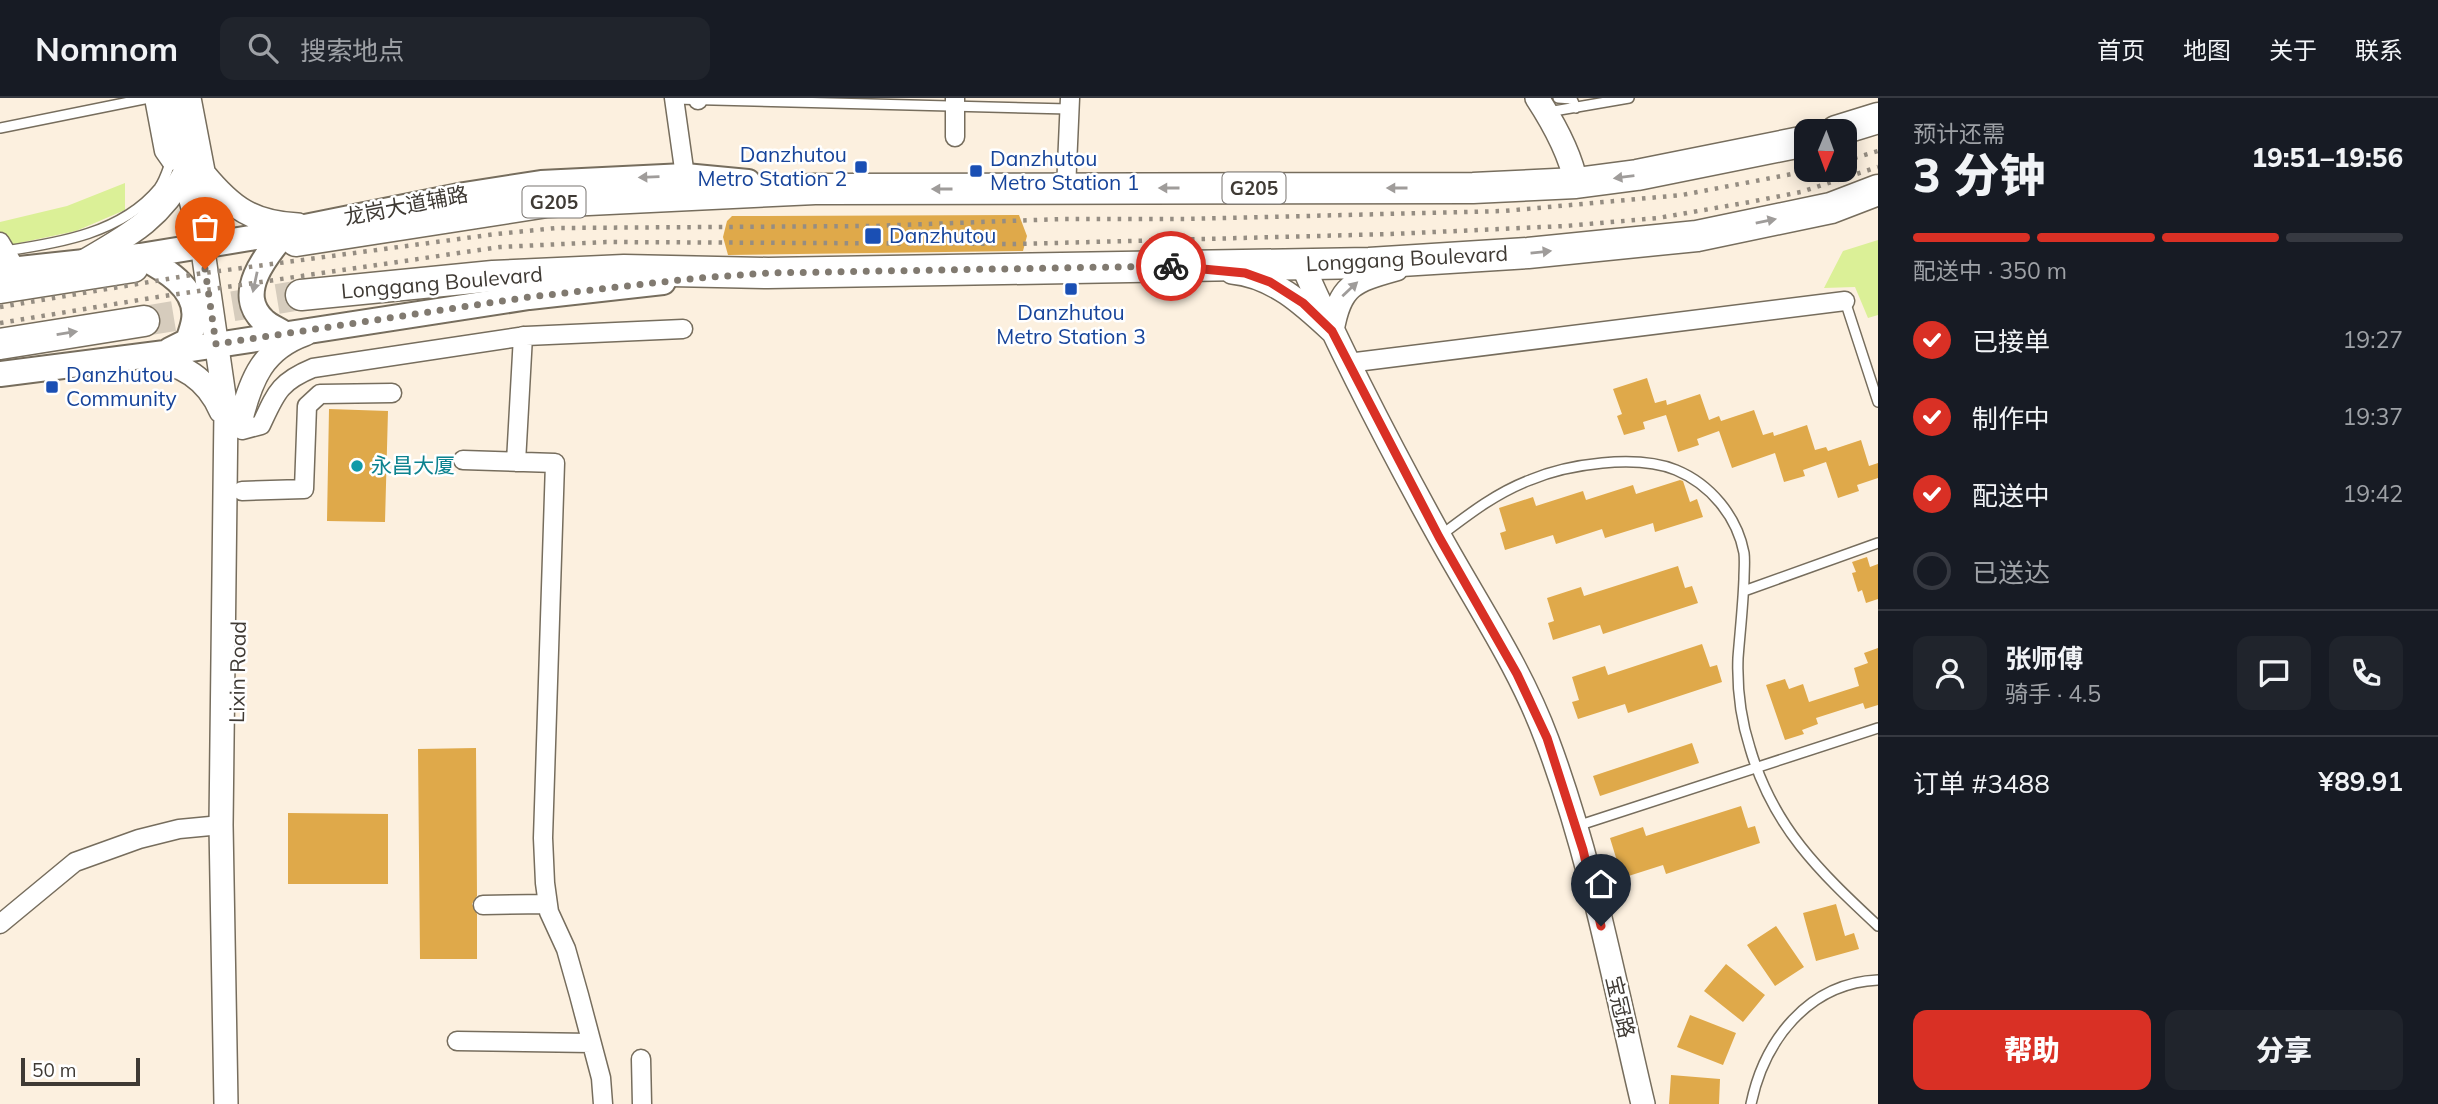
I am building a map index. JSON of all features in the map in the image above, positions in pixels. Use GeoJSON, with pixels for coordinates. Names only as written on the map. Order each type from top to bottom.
{"type":"FeatureCollection","features":[{"type":"Feature","properties":{"kind":"highway"},"geometry":{"type":"LineString","coordinates":[[1857,124],[1878,117]]}},
{"type":"Feature","properties":{"kind":"highway","name":"G205"},"geometry":{"type":"LineString","coordinates":[[297,232],[547,202],[815,189],[1460,188],[1576,183],[1691,166],[1794,144]]}},
{"type":"Feature","properties":{"kind":"highway","name":"Longgang Boulevard"},"geometry":{"type":"LineString","coordinates":[[301,295],[506,276],[624,270],[768,273],[1301,264],[1528,253],[1697,236],[1831,208],[1878,190]]}},
{"type":"Feature","properties":{"kind":"highway"},"geometry":{"type":"LineString","coordinates":[[4,262],[136,261]]}},
{"type":"Feature","properties":{"kind":"highway"},"geometry":{"type":"LineString","coordinates":[[0,344],[144,321]]}},
{"type":"Feature","properties":{"kind":"main road","name":"龙岗大道辅路"},"geometry":{"type":"LineString","coordinates":[[4,262],[136,261],[209,243],[297,232],[464,195],[541,183],[685,176],[815,189]]}},
{"type":"Feature","properties":{"kind":"main road"},"geometry":{"type":"LineString","coordinates":[[283,333],[263,320],[255,309],[252,292],[256,272],[266,256],[297,232]]}},
{"type":"Feature","properties":{"kind":"main road"},"geometry":{"type":"LineString","coordinates":[[136,261],[160,267],[190,296],[195,318],[188,341],[165,353]]}},
{"type":"Feature","properties":{"kind":"main road"},"geometry":{"type":"LineString","coordinates":[[0,374],[165,353],[529,297],[768,273]]}},
{"type":"Feature","properties":{"kind":"street"},"geometry":{"type":"LineString","coordinates":[[154,98],[164,151],[185,161],[238,209],[256,219],[280,224],[297,232]]}},
{"type":"Feature","properties":{"kind":"street"},"geometry":{"type":"LineString","coordinates":[[172,98],[185,161]]}},
{"type":"Feature","properties":{"kind":"street"},"geometry":{"type":"LineString","coordinates":[[82,262],[129,235],[165,205],[185,161],[189,98]]}},
{"type":"Feature","properties":{"kind":"street"},"geometry":{"type":"LineString","coordinates":[[674,98],[685,176]]}},
{"type":"Feature","properties":{"kind":"street"},"geometry":{"type":"LineString","coordinates":[[955,102],[955,137]]}},
{"type":"Feature","properties":{"kind":"street"},"geometry":{"type":"LineString","coordinates":[[1547,103],[1573,166],[1576,183]]}},
{"type":"Feature","properties":{"kind":"street"},"geometry":{"type":"LineString","coordinates":[[1066,189],[1069,104]]}},
{"type":"Feature","properties":{"kind":"street","name":"Lixin Road"},"geometry":{"type":"LineString","coordinates":[[185,161],[209,243],[237,424],[242,491],[221,825],[233,1066],[242,1104]]}},
{"type":"Feature","properties":{"kind":"street"},"geometry":{"type":"LineString","coordinates":[[1332,331],[1336,306],[1345,292],[1360,280],[1433,259]]}},
{"type":"Feature","properties":{"kind":"street","name":"宝冠路"},"geometry":{"type":"LineString","coordinates":[[1301,264],[1348,363],[1439,537],[1517,674],[1547,738],[1575,827],[1643,1104]]}},
{"type":"Feature","properties":{"kind":"street"},"geometry":{"type":"LineString","coordinates":[[1184,266],[1245,273],[1270,282],[1303,303],[1332,331]]}},
{"type":"Feature","properties":{"kind":"street"},"geometry":{"type":"LineString","coordinates":[[1348,363],[1844,301]]}},
{"type":"Feature","properties":{"kind":"street"},"geometry":{"type":"LineString","coordinates":[[237,424],[250,386],[265,360],[278,348],[297,337],[327,327]]}},
{"type":"Feature","properties":{"kind":"street"},"geometry":{"type":"LineString","coordinates":[[128,358],[158,360],[182,367],[201,380],[237,424],[261,425],[278,390],[295,376],[313,368],[523,336],[683,329]]}},
{"type":"Feature","properties":{"kind":"street"},"geometry":{"type":"LineString","coordinates":[[516,462],[523,336]]}},
{"type":"Feature","properties":{"kind":"street"},"geometry":{"type":"LineString","coordinates":[[242,491],[304,489],[307,406],[320,394],[392,393]]}},
{"type":"Feature","properties":{"kind":"street","name":"Lixin Road"},"geometry":{"type":"LineString","coordinates":[[226,1104],[233,1066],[229,727],[237,424]]}},
{"type":"Feature","properties":{"kind":"street"},"geometry":{"type":"LineString","coordinates":[[464,460],[555,463],[543,838],[545,883],[548,904],[566,950],[601,1078],[603,1104]]}},
{"type":"Feature","properties":{"kind":"street"},"geometry":{"type":"LineString","coordinates":[[0,924],[75,862],[139,839],[179,829],[221,825]]}},
{"type":"Feature","properties":{"kind":"street"},"geometry":{"type":"LineString","coordinates":[[483,905],[548,904]]}},
{"type":"Feature","properties":{"kind":"street"},"geometry":{"type":"LineString","coordinates":[[457,1041],[591,1043]]}},
{"type":"Feature","properties":{"kind":"street"},"geometry":{"type":"LineString","coordinates":[[641,1059],[642,1104]]}},
{"type":"Feature","properties":{"kind":"lane"},"geometry":{"type":"LineString","coordinates":[[0,128],[149,98]]}},
{"type":"Feature","properties":{"kind":"lane"},"geometry":{"type":"LineString","coordinates":[[674,98],[1069,104]]}},
{"type":"Feature","properties":{"kind":"lane"},"geometry":{"type":"LineString","coordinates":[[1547,103],[1576,108],[1629,98]]}},
{"type":"Feature","properties":{"kind":"lane"},"geometry":{"type":"LineString","coordinates":[[1547,103],[1572,99],[1576,108]]}},
{"type":"Feature","properties":{"kind":"lane"},"geometry":{"type":"LineString","coordinates":[[4,262],[118,221],[145,202],[185,161]]}},
{"type":"Feature","properties":{"kind":"lane"},"geometry":{"type":"LineString","coordinates":[[1844,301],[1878,402]]}},
{"type":"Feature","properties":{"kind":"lane"},"geometry":{"type":"LineString","coordinates":[[1439,537],[1482,503],[1531,479],[1584,465],[1638,462],[1675,470],[1707,489],[1731,518],[1744,553],[1738,662],[1741,705],[1749,747],[1763,787],[1783,823],[1807,857],[1878,926]]}},
{"type":"Feature","properties":{"kind":"lane"},"geometry":{"type":"LineString","coordinates":[[1744,591],[1878,543]]}},
{"type":"Feature","properties":{"kind":"lane"},"geometry":{"type":"LineString","coordinates":[[1575,827],[1878,728]]}},
{"type":"Feature","properties":{"kind":"lane"},"geometry":{"type":"LineString","coordinates":[[1751,1104],[1756,1079],[1766,1055],[1781,1032],[1800,1013],[1822,998],[1846,987],[1878,981]]}},
{"type":"Feature","properties":{"kind":"green space"},"geometry":{"type":"Polygon","coordinates":[[[125,183],[125,210],[76,231],[5,246],[0,235],[0,222],[67,206],[125,183]]]}},
{"type":"Feature","properties":{"kind":"green space"},"geometry":{"type":"Polygon","coordinates":[[[1878,240],[1878,315],[1868,318],[1855,287],[1824,288],[1843,251],[1878,240]]]}},
{"type":"Feature","properties":{"kind":"building","name":"Danzhutou"},"geometry":{"type":"Polygon","coordinates":[[[1019,215],[1027,236],[1023,251],[728,255],[723,237],[727,221],[732,216],[1019,215]]]}},
{"type":"Feature","properties":{"kind":"building"},"geometry":{"type":"Polygon","coordinates":[[[1647,378],[1655,403],[1666,400],[1667,405],[1700,394],[1709,420],[1719,416],[1721,421],[1754,410],[1763,435],[1773,432],[1774,436],[1807,425],[1815,450],[1826,447],[1828,451],[1861,440],[1869,466],[1878,463],[1878,478],[1857,485],[1859,491],[1838,498],[1826,462],[1803,470],[1805,476],[1784,482],[1775,453],[1732,468],[1719,431],[1697,439],[1699,445],[1678,452],[1666,415],[1643,422],[1645,429],[1624,435],[1617,416],[1622,414],[1613,389],[1647,378]]]}},
{"type":"Feature","properties":{"kind":"building","name":"永昌大厦"},"geometry":{"type":"Polygon","coordinates":[[[329,409],[388,411],[385,522],[327,521],[329,409]]]}},
{"type":"Feature","properties":{"kind":"building"},"geometry":{"type":"Polygon","coordinates":[[[1683,481],[1690,502],[1697,499],[1703,517],[1655,532],[1653,523],[1605,538],[1602,529],[1556,544],[1553,535],[1505,550],[1500,533],[1506,531],[1499,508],[1533,497],[1536,506],[1583,491],[1586,500],[1633,485],[1636,494],[1683,481]]]}},
{"type":"Feature","properties":{"kind":"building"},"geometry":{"type":"Polygon","coordinates":[[[1867,557],[1870,567],[1878,564],[1878,599],[1866,603],[1862,590],[1858,592],[1852,573],[1856,572],[1852,562],[1867,557]]]}},
{"type":"Feature","properties":{"kind":"building"},"geometry":{"type":"Polygon","coordinates":[[[1678,566],[1685,588],[1692,586],[1698,603],[1603,634],[1600,625],[1553,640],[1548,623],[1554,621],[1547,598],[1581,587],[1584,596],[1678,566]]]}},
{"type":"Feature","properties":{"kind":"building"},"geometry":{"type":"Polygon","coordinates":[[[1702,644],[1710,667],[1717,665],[1722,682],[1628,713],[1625,704],[1578,719],[1572,702],[1579,700],[1572,677],[1605,666],[1608,675],[1702,644]]]}},
{"type":"Feature","properties":{"kind":"building"},"geometry":{"type":"Polygon","coordinates":[[[1878,648],[1878,705],[1865,709],[1863,703],[1816,718],[1818,724],[1802,730],[1804,734],[1785,740],[1766,685],[1785,679],[1789,689],[1803,684],[1809,702],[1859,686],[1854,668],[1868,663],[1864,653],[1878,648]]]}},
{"type":"Feature","properties":{"kind":"building"},"geometry":{"type":"Polygon","coordinates":[[[1692,743],[1699,763],[1600,796],[1593,776],[1692,743]]]}},
{"type":"Feature","properties":{"kind":"building"},"geometry":{"type":"Polygon","coordinates":[[[476,748],[477,896],[472,904],[477,914],[477,959],[420,959],[418,749],[476,748]]]}},
{"type":"Feature","properties":{"kind":"building"},"geometry":{"type":"Polygon","coordinates":[[[1741,806],[1748,828],[1755,826],[1760,843],[1666,874],[1663,865],[1616,880],[1611,863],[1617,861],[1610,838],[1643,827],[1646,836],[1741,806]]]}},
{"type":"Feature","properties":{"kind":"building"},"geometry":{"type":"Polygon","coordinates":[[[288,813],[388,814],[388,884],[288,884],[288,813]]]}},
{"type":"Feature","properties":{"kind":"building"},"geometry":{"type":"Polygon","coordinates":[[[1836,904],[1845,936],[1854,933],[1859,949],[1816,961],[1803,913],[1836,904]]]}},
{"type":"Feature","properties":{"kind":"building"},"geometry":{"type":"Polygon","coordinates":[[[1776,926],[1804,967],[1775,986],[1747,945],[1776,926]]]}},
{"type":"Feature","properties":{"kind":"building"},"geometry":{"type":"Polygon","coordinates":[[[1726,964],[1765,995],[1743,1022],[1704,991],[1726,964]]]}},
{"type":"Feature","properties":{"kind":"building"},"geometry":{"type":"Polygon","coordinates":[[[1690,1015],[1736,1033],[1723,1065],[1677,1047],[1690,1015]]]}},
{"type":"Feature","properties":{"kind":"building"},"geometry":{"type":"Polygon","coordinates":[[[1671,1075],[1720,1079],[1719,1104],[1669,1104],[1671,1075]]]}},
{"type":"Feature","properties":{"kind":"tunnel"},"geometry":{"type":"LineString","coordinates":[[144,321],[301,295]]}},
{"type":"Feature","properties":{"kind":"railway"},"geometry":{"type":"LineString","coordinates":[[1857,157],[1878,151]]}},
{"type":"Feature","properties":{"kind":"railway"},"geometry":{"type":"LineString","coordinates":[[0,323],[500,247],[606,242],[1016,244],[1391,234],[1565,226],[1658,218],[1750,202],[1801,192],[1878,167]]}},
{"type":"Feature","properties":{"kind":"railway"},"geometry":{"type":"LineString","coordinates":[[0,307],[197,274],[557,228],[873,226],[1062,219],[1186,219],[1504,211],[1682,195],[1794,174]]}},
{"type":"Feature","properties":{"kind":"way so far"},"geometry":{"type":"LineString","coordinates":[[205,269],[216,344],[529,297],[698,278],[768,273],[1171,266]]}},
{"type":"Feature","properties":{"kind":"place","name":"Danzhutou Metro Station 2"},"geometry":{"type":"Point","coordinates":[861,167]}},
{"type":"Feature","properties":{"kind":"place","name":"Danzhutou Metro Station 1"},"geometry":{"type":"Point","coordinates":[976,171]}},
{"type":"Feature","properties":{"kind":"place","name":"Danzhutou"},"geometry":{"type":"Point","coordinates":[873,236]}},
{"type":"Feature","properties":{"kind":"place","name":"Danzhutou Metro Station 3"},"geometry":{"type":"Point","coordinates":[1071,289]}},
{"type":"Feature","properties":{"kind":"place","name":"Danzhutou Community"},"geometry":{"type":"Point","coordinates":[52,387]}},
{"type":"Feature","properties":{"kind":"place","name":"永昌大厦"},"geometry":{"type":"Point","coordinates":[357,466]}},
{"type":"Feature","properties":{"kind":"route"},"geometry":{"type":"LineString","coordinates":[[1171,266],[1245,273],[1270,282],[1303,303],[1332,331],[1439,537],[1517,674],[1547,738],[1583,850],[1601,926]]}}]}
